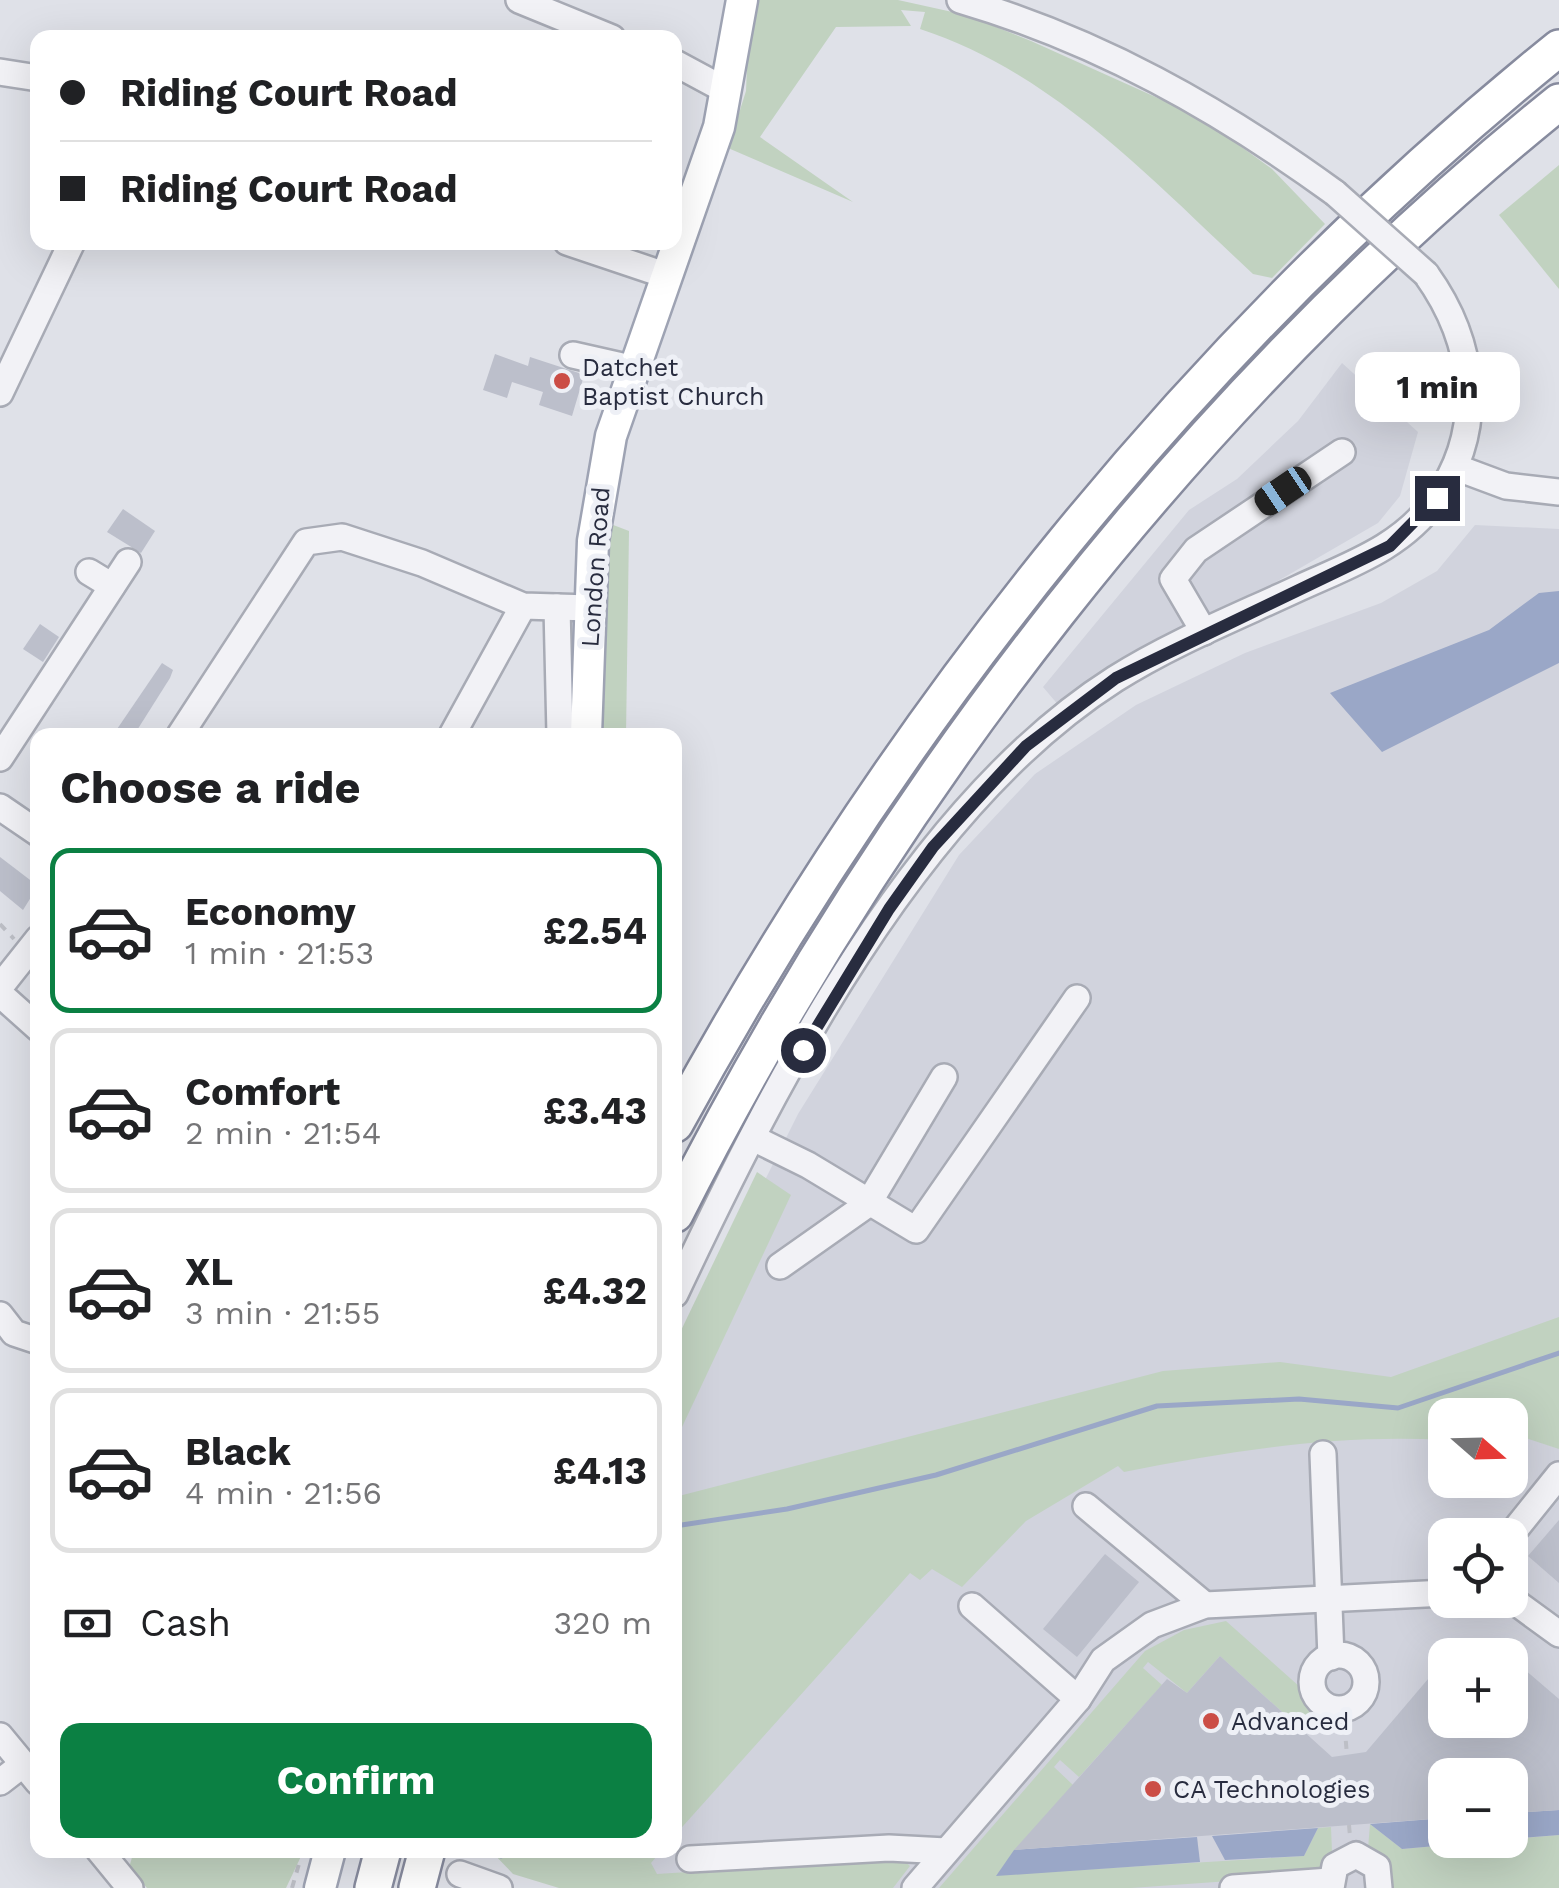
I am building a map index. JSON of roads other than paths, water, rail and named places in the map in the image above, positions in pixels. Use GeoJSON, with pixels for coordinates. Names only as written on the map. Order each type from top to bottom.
{"type":"FeatureCollection","features":[{"type":"Feature","properties":{"kind":"highway"},"geometry":{"type":"LineString","coordinates":[[682,1112],[756,981],[877,790],[1064,540],[1192,392],[1317,264],[1504,92],[1559,48]]}},
{"type":"Feature","properties":{"kind":"highway"},"geometry":{"type":"LineString","coordinates":[[682,1201],[742,1087],[861,890],[964,742],[1086,580],[1178,470],[1294,347],[1442,204],[1559,102]]}},
{"type":"Feature","properties":{"kind":"highway"},"geometry":{"type":"LineString","coordinates":[[373,1888],[381,1858]]}},
{"type":"Feature","properties":{"kind":"highway"},"geometry":{"type":"LineString","coordinates":[[417,1888],[425,1858]]}},
{"type":"Feature","properties":{"kind":"main road","name":"London Road"},"geometry":{"type":"LineString","coordinates":[[682,237],[704,176],[727,90],[742,0]]}},
{"type":"Feature","properties":{"kind":"main road","name":"London Road"},"geometry":{"type":"LineString","coordinates":[[586,728],[599,489],[635,369],[677,250]]}},
{"type":"Feature","properties":{"kind":"main road"},"geometry":{"type":"LineString","coordinates":[[320,1888],[328,1858]]}},
{"type":"Feature","properties":{"kind":"street"},"geometry":{"type":"LineString","coordinates":[[519,0],[592,30]]}},
{"type":"Feature","properties":{"kind":"street"},"geometry":{"type":"LineString","coordinates":[[682,1280],[753,1138],[889,909],[981,790],[1026,746],[1092,696],[1204,632],[1390,546],[1416,524],[1455,467],[1468,417],[1468,363],[1447,304],[1426,274],[1335,193],[1251,132],[1143,69],[1025,19],[960,0]]}},
{"type":"Feature","properties":{"kind":"street"},"geometry":{"type":"LineString","coordinates":[[682,67],[727,90]]}},
{"type":"Feature","properties":{"kind":"street"},"geometry":{"type":"LineString","coordinates":[[0,72],[30,77]]}},
{"type":"Feature","properties":{"kind":"street"},"geometry":{"type":"LineString","coordinates":[[0,393],[68,250]]}},
{"type":"Feature","properties":{"kind":"street"},"geometry":{"type":"LineString","coordinates":[[591,250],[668,276]]}},
{"type":"Feature","properties":{"kind":"street"},"geometry":{"type":"LineString","coordinates":[[573,355],[635,369]]}},
{"type":"Feature","properties":{"kind":"street"},"geometry":{"type":"LineString","coordinates":[[1204,632],[1172,579],[1196,550],[1342,452]]}},
{"type":"Feature","properties":{"kind":"street"},"geometry":{"type":"LineString","coordinates":[[1455,467],[1506,486],[1559,492]]}},
{"type":"Feature","properties":{"kind":"street"},"geometry":{"type":"LineString","coordinates":[[185,728],[306,542],[342,536],[422,563],[523,606],[590,608]]}},
{"type":"Feature","properties":{"kind":"street"},"geometry":{"type":"LineString","coordinates":[[0,758],[128,562]]}},
{"type":"Feature","properties":{"kind":"street"},"geometry":{"type":"LineString","coordinates":[[89,572],[112,586]]}},
{"type":"Feature","properties":{"kind":"street"},"geometry":{"type":"LineString","coordinates":[[456,728],[523,606]]}},
{"type":"Feature","properties":{"kind":"street"},"geometry":{"type":"LineString","coordinates":[[557,607],[560,728]]}},
{"type":"Feature","properties":{"kind":"street"},"geometry":{"type":"LineString","coordinates":[[0,793],[30,824]]}},
{"type":"Feature","properties":{"kind":"street"},"geometry":{"type":"LineString","coordinates":[[30,950],[0,990],[30,1020]]}},
{"type":"Feature","properties":{"kind":"street"},"geometry":{"type":"LineString","coordinates":[[753,1138],[808,1164],[916,1230],[1076,998]]}},
{"type":"Feature","properties":{"kind":"street"},"geometry":{"type":"LineString","coordinates":[[780,1266],[868,1204],[944,1077]]}},
{"type":"Feature","properties":{"kind":"street"},"geometry":{"type":"LineString","coordinates":[[0,1315],[14,1333],[30,1339]]}},
{"type":"Feature","properties":{"kind":"street"},"geometry":{"type":"LineString","coordinates":[[1322,1454],[1331,1657]]}},
{"type":"Feature","properties":{"kind":"street"},"geometry":{"type":"LineString","coordinates":[[1524,1518],[1559,1475]]}},
{"type":"Feature","properties":{"kind":"street"},"geometry":{"type":"LineString","coordinates":[[1086,1506],[1205,1605]]}},
{"type":"Feature","properties":{"kind":"street"},"geometry":{"type":"LineString","coordinates":[[915,1888],[1078,1699],[1104,1660],[1152,1625],[1205,1605],[1428,1594]]}},
{"type":"Feature","properties":{"kind":"street"},"geometry":{"type":"LineString","coordinates":[[972,1606],[1078,1699]]}},
{"type":"Feature","properties":{"kind":"street"},"geometry":{"type":"LineString","coordinates":[[1528,1611],[1559,1634]]}},
{"type":"Feature","properties":{"kind":"street"},"geometry":{"type":"LineString","coordinates":[[1331,1657],[1356,1661],[1365,1676],[1359,1701],[1343,1709],[1326,1706],[1314,1692],[1317,1667],[1331,1657]]}},
{"type":"Feature","properties":{"kind":"street"},"geometry":{"type":"LineString","coordinates":[[0,1736],[30,1774],[0,1782]]}},
{"type":"Feature","properties":{"kind":"street"},"geometry":{"type":"LineString","coordinates":[[690,1860],[889,1848],[946,1851]]}},
{"type":"Feature","properties":{"kind":"street"},"geometry":{"type":"LineString","coordinates":[[1233,1888],[1331,1885],[1335,1866],[1356,1855],[1377,1867],[1379,1888]]}},
{"type":"Feature","properties":{"kind":"street"},"geometry":{"type":"LineString","coordinates":[[106,1858],[130,1888]]}},
{"type":"Feature","properties":{"kind":"street"},"geometry":{"type":"LineString","coordinates":[[461,1871],[499,1888]]}},
{"type":"Feature","properties":{"kind":"water"},"geometry":{"type":"Polygon","coordinates":[[[1559,591],[1559,663],[1382,752],[1330,693],[1489,630],[1539,593],[1559,591]]]}},
{"type":"Feature","properties":{"kind":"water"},"geometry":{"type":"Polygon","coordinates":[[[1559,1810],[1559,1835],[1528,1838],[1528,1812],[1559,1810]]]}},
{"type":"Feature","properties":{"kind":"water"},"geometry":{"type":"Polygon","coordinates":[[[1428,1819],[1428,1847],[1402,1849],[1370,1824],[1428,1819]]]}},
{"type":"Feature","properties":{"kind":"water"},"geometry":{"type":"Polygon","coordinates":[[[1318,1828],[1304,1856],[1225,1860],[1212,1836],[1318,1828]]]}},
{"type":"Feature","properties":{"kind":"water"},"geometry":{"type":"Polygon","coordinates":[[[1197,1837],[1200,1862],[996,1876],[1014,1850],[1197,1837]]]}},
{"type":"Feature","properties":{"kind":"waterway"},"geometry":{"type":"LineString","coordinates":[[682,1525],[787,1509],[936,1475],[1157,1406],[1299,1399],[1398,1408],[1559,1353]]}},
{"type":"Feature","properties":{"kind":"place","name":"Datchet Baptist Church"},"geometry":{"type":"Point","coordinates":[562,381]}},
{"type":"Feature","properties":{"kind":"place","name":"Advanced"},"geometry":{"type":"Point","coordinates":[1211,1721]}},
{"type":"Feature","properties":{"kind":"place","name":"CA Technologies"},"geometry":{"type":"Point","coordinates":[1153,1789]}}]}
